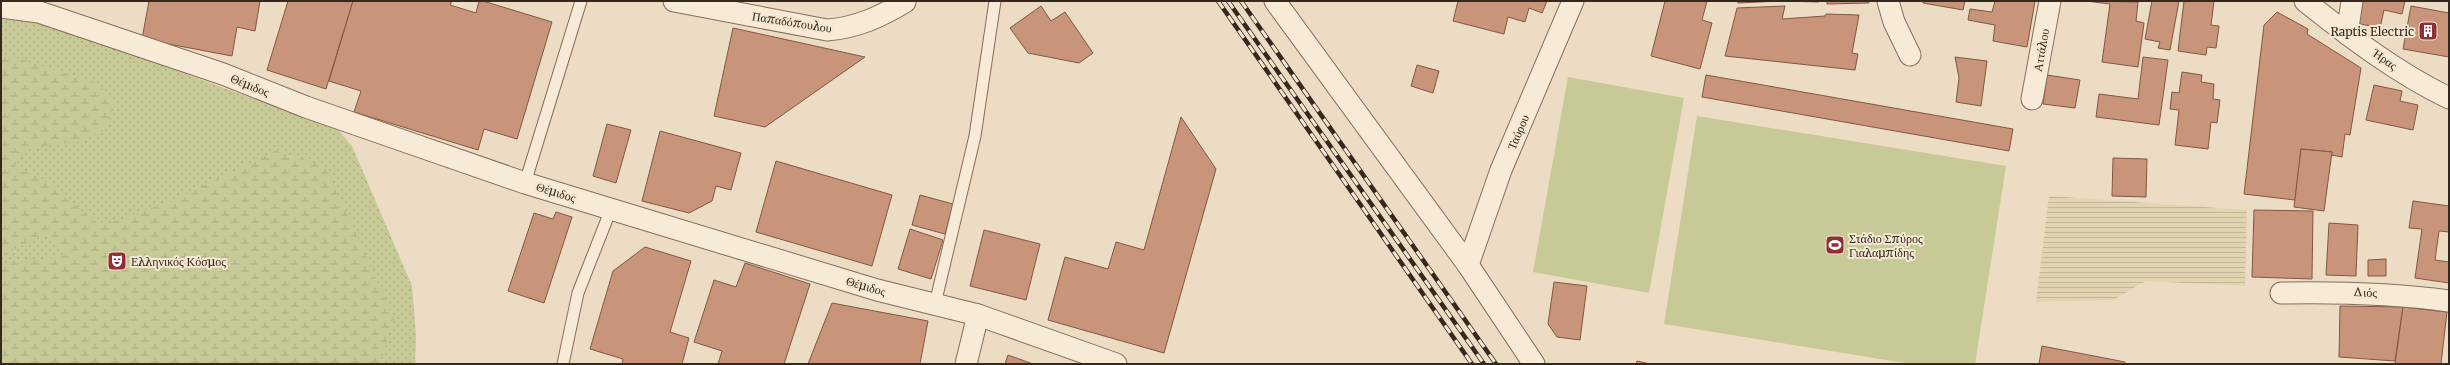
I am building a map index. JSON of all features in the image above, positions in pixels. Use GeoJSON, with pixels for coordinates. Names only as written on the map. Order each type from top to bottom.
{"type":"FeatureCollection","features":[{"type":"Feature","properties":{"kind":"street","name":"Παπαδόπουλου"},"geometry":{"type":"LineString","coordinates":[[674,1],[827,30],[844,29],[865,23],[905,2]]}},
{"type":"Feature","properties":{"kind":"street"},"geometry":{"type":"LineString","coordinates":[[1275,1],[1468,264],[1534,364]]}},
{"type":"Feature","properties":{"kind":"street","name":"Ταύρου"},"geometry":{"type":"LineString","coordinates":[[1468,264],[1502,170],[1573,1]]}},
{"type":"Feature","properties":{"kind":"street"},"geometry":{"type":"LineString","coordinates":[[1888,1],[1894,22],[1910,55]]}},
{"type":"Feature","properties":{"kind":"street","name":"Αττάλου"},"geometry":{"type":"LineString","coordinates":[[2032,99],[2050,1]]}},
{"type":"Feature","properties":{"kind":"street","name":"Ήρας"},"geometry":{"type":"LineString","coordinates":[[2305,1],[2347,34],[2393,66],[2449,98]]}},
{"type":"Feature","properties":{"kind":"street"},"geometry":{"type":"LineString","coordinates":[[2347,34],[2352,1]]}},
{"type":"Feature","properties":{"kind":"street","name":"Θέμιδος"},"geometry":{"type":"LineString","coordinates":[[1,7],[39,12],[224,74],[306,107],[525,183],[877,290],[978,315],[1116,364]]}},
{"type":"Feature","properties":{"kind":"street","name":"Διός"},"geometry":{"type":"LineString","coordinates":[[2281,293],[2377,293],[2449,301]]}},
{"type":"Feature","properties":{"kind":"street"},"geometry":{"type":"LineString","coordinates":[[966,364],[978,315]]}},
{"type":"Feature","properties":{"kind":"lane"},"geometry":{"type":"LineString","coordinates":[[525,183],[581,1]]}},
{"type":"Feature","properties":{"kind":"lane"},"geometry":{"type":"LineString","coordinates":[[935,304],[975,136],[994,1]]}},
{"type":"Feature","properties":{"kind":"lane"},"geometry":{"type":"LineString","coordinates":[[563,364],[578,293],[611,209]]}},
{"type":"Feature","properties":{"kind":"shaded area"},"geometry":{"type":"Polygon","coordinates":[[[2049,196],[2247,210],[2245,286],[2146,281],[2113,300],[2036,302],[2049,196]]]}},
{"type":"Feature","properties":{"kind":"green space"},"geometry":{"type":"Polygon","coordinates":[[[1,17],[22,17],[66,30],[338,130],[352,146],[412,286],[416,336],[415,364],[1,364],[1,17]]]}},
{"type":"Feature","properties":{"kind":"green space"},"geometry":{"type":"Polygon","coordinates":[[[1,53],[99,84],[116,105],[103,131],[78,142],[25,148],[14,168],[39,176],[101,226],[174,200],[277,150],[326,167],[394,319],[380,364],[1,364],[1,265],[66,255],[47,233],[1,256],[1,53]]]}},
{"type":"Feature","properties":{"kind":"green space"},"geometry":{"type":"Polygon","coordinates":[[[1568,77],[1684,98],[1649,293],[1533,272],[1568,77]]]}},
{"type":"Feature","properties":{"kind":"green space","name":"Στάδιο Σπύρος Γιαλαμπίδης"},"geometry":{"type":"Polygon","coordinates":[[[1697,116],[2006,166],[1975,364],[1911,364],[1664,324],[1697,116]]]}},
{"type":"Feature","properties":{"kind":"building"},"geometry":{"type":"Polygon","coordinates":[[[149,1],[260,1],[255,31],[237,27],[232,56],[142,39],[149,1]]]}},
{"type":"Feature","properties":{"kind":"building"},"geometry":{"type":"Polygon","coordinates":[[[288,1],[353,1],[326,89],[267,70],[288,1]]]}},
{"type":"Feature","properties":{"kind":"building"},"geometry":{"type":"Polygon","coordinates":[[[353,1],[452,1],[450,5],[476,13],[479,1],[483,1],[552,22],[517,139],[484,129],[478,150],[354,112],[361,91],[329,81],[353,1]]]}},
{"type":"Feature","properties":{"kind":"building"},"geometry":{"type":"Polygon","coordinates":[[[1458,1],[1547,1],[1542,13],[1529,8],[1525,22],[1508,17],[1504,34],[1453,21],[1458,1]]]}},
{"type":"Feature","properties":{"kind":"building"},"geometry":{"type":"Polygon","coordinates":[[[1665,1],[1707,1],[1702,20],[1712,23],[1700,69],[1651,56],[1665,1]]]}},
{"type":"Feature","properties":{"kind":"building"},"geometry":{"type":"Polygon","coordinates":[[[1738,1],[1781,1],[1738,3],[1738,1]]]}},
{"type":"Feature","properties":{"kind":"building"},"geometry":{"type":"Polygon","coordinates":[[[1781,1],[1819,1],[1819,2],[1781,1]]]}},
{"type":"Feature","properties":{"kind":"building"},"geometry":{"type":"Polygon","coordinates":[[[1827,1],[1869,1],[1869,3],[1827,4],[1827,1]]]}},
{"type":"Feature","properties":{"kind":"building"},"geometry":{"type":"Polygon","coordinates":[[[1923,1],[1965,1],[1963,10],[1923,3],[1923,1]]]}},
{"type":"Feature","properties":{"kind":"building"},"geometry":{"type":"Polygon","coordinates":[[[1995,1],[2035,1],[2027,47],[1993,41],[1995,25],[1968,20],[1970,9],[1992,12],[1995,1]]]}},
{"type":"Feature","properties":{"kind":"building"},"geometry":{"type":"Polygon","coordinates":[[[2086,1],[2138,2],[2136,21],[2144,23],[2138,67],[2102,62],[2110,4],[2086,1]]]}},
{"type":"Feature","properties":{"kind":"building"},"geometry":{"type":"Polygon","coordinates":[[[2152,1],[2179,1],[2170,50],[2158,48],[2160,42],[2145,39],[2152,1]]]}},
{"type":"Feature","properties":{"kind":"building"},"geometry":{"type":"Polygon","coordinates":[[[2184,1],[2214,1],[2211,25],[2219,26],[2216,48],[2207,47],[2206,55],[2178,51],[2184,1]]]}},
{"type":"Feature","properties":{"kind":"building"},"geometry":{"type":"Polygon","coordinates":[[[2361,1],[2405,1],[2402,14],[2384,10],[2380,28],[2356,23],[2361,1]]]}},
{"type":"Feature","properties":{"kind":"building"},"geometry":{"type":"Polygon","coordinates":[[[1041,6],[1051,21],[1065,12],[1093,53],[1079,63],[1028,53],[1010,28],[1041,6]]]}},
{"type":"Feature","properties":{"kind":"building"},"geometry":{"type":"Polygon","coordinates":[[[1785,6],[1782,19],[1825,16],[1826,14],[1859,15],[1852,53],[1858,54],[1855,70],[1725,56],[1737,8],[1785,6]]]}},
{"type":"Feature","properties":{"kind":"building","name":"Raptis Electric"},"geometry":{"type":"Polygon","coordinates":[[[2411,6],[2449,13],[2449,57],[2403,49],[2411,6]]]}},
{"type":"Feature","properties":{"kind":"building"},"geometry":{"type":"Polygon","coordinates":[[[2277,12],[2308,29],[2307,34],[2361,68],[2350,135],[2345,134],[2342,157],[2331,155],[2332,152],[2301,149],[2295,200],[2244,194],[2264,25],[2277,12]]]}},
{"type":"Feature","properties":{"kind":"building"},"geometry":{"type":"Polygon","coordinates":[[[733,28],[865,57],[765,127],[714,116],[733,28]]]}},
{"type":"Feature","properties":{"kind":"building"},"geometry":{"type":"Polygon","coordinates":[[[1955,57],[1987,61],[1981,106],[1956,102],[1959,78],[1955,57]]]}},
{"type":"Feature","properties":{"kind":"building"},"geometry":{"type":"Polygon","coordinates":[[[2143,57],[2168,60],[2159,125],[2096,117],[2099,94],[2138,99],[2143,57]]]}},
{"type":"Feature","properties":{"kind":"building"},"geometry":{"type":"Polygon","coordinates":[[[1417,65],[1439,71],[1433,93],[1411,86],[1417,65]]]}},
{"type":"Feature","properties":{"kind":"building"},"geometry":{"type":"Polygon","coordinates":[[[2182,72],[2202,75],[2201,82],[2214,84],[2213,99],[2220,100],[2217,123],[2211,122],[2208,149],[2175,145],[2179,110],[2170,109],[2172,92],[2179,93],[2182,72]]]}},
{"type":"Feature","properties":{"kind":"building"},"geometry":{"type":"Polygon","coordinates":[[[1706,75],[2013,129],[2009,151],[1702,97],[1706,75]]]}},
{"type":"Feature","properties":{"kind":"building"},"geometry":{"type":"Polygon","coordinates":[[[2047,75],[2080,80],[2075,108],[2043,104],[2047,75]]]}},
{"type":"Feature","properties":{"kind":"building"},"geometry":{"type":"Polygon","coordinates":[[[2374,85],[2402,91],[2400,101],[2418,105],[2413,130],[2366,120],[2374,85]]]}},
{"type":"Feature","properties":{"kind":"building"},"geometry":{"type":"Polygon","coordinates":[[[1181,117],[1216,169],[1164,353],[1048,320],[1065,257],[1108,269],[1116,242],[1144,250],[1181,117]]]}},
{"type":"Feature","properties":{"kind":"building"},"geometry":{"type":"Polygon","coordinates":[[[607,124],[631,130],[616,183],[593,176],[607,124]]]}},
{"type":"Feature","properties":{"kind":"building"},"geometry":{"type":"Polygon","coordinates":[[[660,131],[741,153],[731,190],[716,186],[712,201],[689,213],[642,201],[660,131]]]}},
{"type":"Feature","properties":{"kind":"building"},"geometry":{"type":"Polygon","coordinates":[[[2301,149],[2332,152],[2324,211],[2294,207],[2301,149]]]}},
{"type":"Feature","properties":{"kind":"building"},"geometry":{"type":"Polygon","coordinates":[[[2113,158],[2147,159],[2146,197],[2112,196],[2113,158]]]}},
{"type":"Feature","properties":{"kind":"building"},"geometry":{"type":"Polygon","coordinates":[[[776,161],[892,195],[872,266],[756,232],[776,161]]]}},
{"type":"Feature","properties":{"kind":"building"},"geometry":{"type":"Polygon","coordinates":[[[920,195],[953,204],[945,234],[912,225],[920,195]]]}},
{"type":"Feature","properties":{"kind":"building"},"geometry":{"type":"Polygon","coordinates":[[[2413,201],[2449,206],[2449,232],[2439,231],[2435,260],[2449,262],[2449,283],[2415,278],[2422,229],[2409,228],[2413,201]]]}},
{"type":"Feature","properties":{"kind":"building"},"geometry":{"type":"Polygon","coordinates":[[[2254,210],[2313,211],[2312,279],[2252,277],[2254,210]]]}},
{"type":"Feature","properties":{"kind":"building"},"geometry":{"type":"Polygon","coordinates":[[[556,212],[572,217],[544,303],[508,291],[534,213],[553,219],[556,212]]]}},
{"type":"Feature","properties":{"kind":"building"},"geometry":{"type":"Polygon","coordinates":[[[2329,223],[2358,225],[2356,276],[2326,275],[2329,223]]]}},
{"type":"Feature","properties":{"kind":"building"},"geometry":{"type":"Polygon","coordinates":[[[910,229],[943,240],[931,279],[898,269],[910,229]]]}},
{"type":"Feature","properties":{"kind":"building"},"geometry":{"type":"Polygon","coordinates":[[[984,230],[1040,244],[1026,300],[970,286],[984,230]]]}},
{"type":"Feature","properties":{"kind":"building"},"geometry":{"type":"Polygon","coordinates":[[[645,247],[691,261],[670,332],[689,338],[682,364],[622,364],[623,359],[590,349],[613,271],[645,247]]]}},
{"type":"Feature","properties":{"kind":"building"},"geometry":{"type":"Polygon","coordinates":[[[2386,259],[2386,276],[2368,276],[2368,260],[2386,259]]]}},
{"type":"Feature","properties":{"kind":"building"},"geometry":{"type":"Polygon","coordinates":[[[745,263],[810,284],[784,364],[718,364],[722,351],[694,342],[714,280],[736,287],[745,263]]]}},
{"type":"Feature","properties":{"kind":"building"},"geometry":{"type":"Polygon","coordinates":[[[1554,282],[1587,286],[1580,340],[1557,337],[1548,324],[1554,282]]]}},
{"type":"Feature","properties":{"kind":"building"},"geometry":{"type":"Polygon","coordinates":[[[832,303],[928,321],[920,364],[808,364],[832,303]]]}},
{"type":"Feature","properties":{"kind":"building"},"geometry":{"type":"Polygon","coordinates":[[[2340,306],[2403,307],[2395,361],[2339,357],[2340,306]]]}},
{"type":"Feature","properties":{"kind":"building"},"geometry":{"type":"Polygon","coordinates":[[[2403,307],[2447,312],[2441,364],[2395,364],[2403,307]]]}},
{"type":"Feature","properties":{"kind":"building"},"geometry":{"type":"Polygon","coordinates":[[[2042,346],[2125,362],[2124,364],[2039,364],[2042,346]]]}},
{"type":"Feature","properties":{"kind":"building"},"geometry":{"type":"Polygon","coordinates":[[[1008,355],[1033,364],[1005,364],[1008,355]]]}},
{"type":"Feature","properties":{"kind":"building"},"geometry":{"type":"Polygon","coordinates":[[[1637,361],[1650,364],[1636,364],[1637,361]]]}},
{"type":"Feature","properties":{"kind":"railway"},"geometry":{"type":"LineString","coordinates":[[1218,1],[1472,364]]}},
{"type":"Feature","properties":{"kind":"railway"},"geometry":{"type":"LineString","coordinates":[[1228,1],[1484,364]]}},
{"type":"Feature","properties":{"kind":"railway"},"geometry":{"type":"LineString","coordinates":[[1241,1],[1496,364]]}},
{"type":"Feature","properties":{"kind":"place","name":"Raptis Electric"},"geometry":{"type":"Point","coordinates":[2428,31]}},
{"type":"Feature","properties":{"kind":"place","name":"Στάδιο Σπύρος Γιαλαμπίδης"},"geometry":{"type":"Point","coordinates":[1835,245]}},
{"type":"Feature","properties":{"kind":"place","name":"Ελληνικός Κόσμος"},"geometry":{"type":"Point","coordinates":[117,261]}}]}
